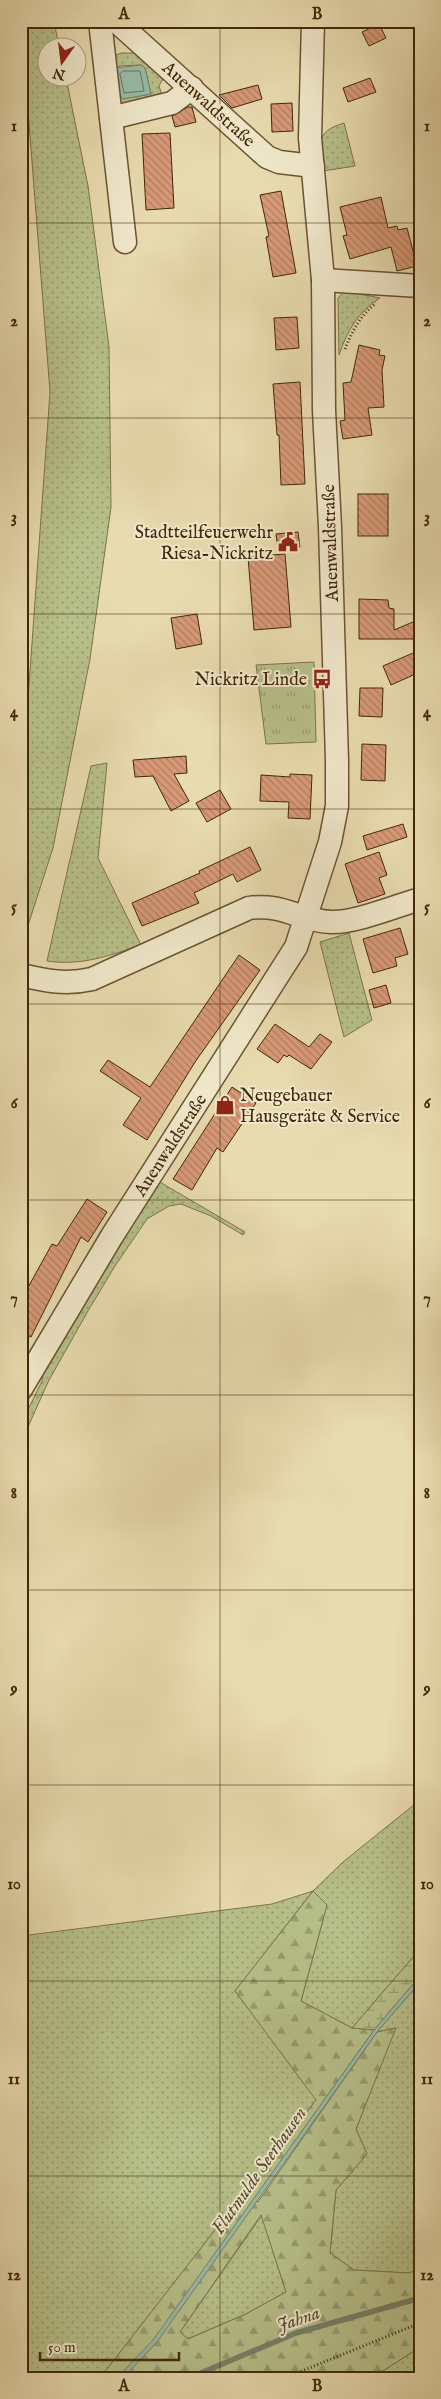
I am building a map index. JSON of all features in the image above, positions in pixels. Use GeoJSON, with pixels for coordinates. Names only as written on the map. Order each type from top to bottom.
{"type":"FeatureCollection","features":[{"type":"Feature","properties":{"kind":"street"},"geometry":{"type":"LineString","coordinates":[[100,21],[125,242]]}},
{"type":"Feature","properties":{"kind":"street","name":"Auenwaldstraße"},"geometry":{"type":"LineString","coordinates":[[116,21],[267,157],[279,162],[312,166]]}},
{"type":"Feature","properties":{"kind":"street","name":"Auenwaldstraße"},"geometry":{"type":"LineString","coordinates":[[26,1381],[112,1236],[296,947],[330,842],[337,806],[330,546],[324,410],[323,280],[310,138],[313,21]]}},
{"type":"Feature","properties":{"kind":"street"},"geometry":{"type":"LineString","coordinates":[[112,118],[172,103],[192,88]]}},
{"type":"Feature","properties":{"kind":"street"},"geometry":{"type":"LineString","coordinates":[[323,280],[412,285]]}},
{"type":"Feature","properties":{"kind":"street"},"geometry":{"type":"LineString","coordinates":[[21,975],[54,983],[68,984],[92,979],[249,908],[265,906],[286,909],[331,922],[347,921],[420,899]]}},
{"type":"Feature","properties":{"kind":"path"},"geometry":{"type":"LineString","coordinates":[[342,355],[351,334],[364,315],[374,305],[412,285]]}},
{"type":"Feature","properties":{"kind":"path"},"geometry":{"type":"LineString","coordinates":[[289,2378],[292,2374],[420,2323]]}},
{"type":"Feature","properties":{"kind":"green space"},"geometry":{"type":"Polygon","coordinates":[[[21,21],[54,21],[57,38],[38,38],[38,88],[68,88],[88,186],[109,347],[111,507],[90,659],[53,848],[21,947],[21,742],[25,741],[50,392],[21,21]]]}},
{"type":"Feature","properties":{"kind":"green space"},"geometry":{"type":"Polygon","coordinates":[[[121,53],[140,53],[165,75],[159,86],[163,99],[124,106],[118,104],[114,56],[121,53]],[[141,65],[119,66],[123,99],[151,94],[145,68],[141,65]]]}},
{"type":"Feature","properties":{"kind":"green space"},"geometry":{"type":"Polygon","coordinates":[[[344,123],[355,166],[323,171],[320,146],[323,135],[328,130],[344,123]]]}},
{"type":"Feature","properties":{"kind":"green space"},"geometry":{"type":"Polygon","coordinates":[[[345,291],[380,298],[360,315],[346,338],[339,355],[338,298],[345,291]]]}},
{"type":"Feature","properties":{"kind":"green space"},"geometry":{"type":"Polygon","coordinates":[[[314,662],[316,742],[266,744],[256,665],[314,662]]]}},
{"type":"Feature","properties":{"kind":"green space"},"geometry":{"type":"Polygon","coordinates":[[[107,763],[98,858],[141,945],[95,959],[72,962],[47,961],[91,766],[107,763]]]}},
{"type":"Feature","properties":{"kind":"green space"},"geometry":{"type":"Polygon","coordinates":[[[349,933],[372,1020],[344,1037],[320,942],[349,933]]]}},
{"type":"Feature","properties":{"kind":"green space"},"geometry":{"type":"Polygon","coordinates":[[[158,1181],[245,1232],[243,1235],[211,1216],[181,1204],[169,1206],[147,1219],[115,1266],[49,1380],[23,1438],[21,1447],[21,1424],[42,1381],[43,1376],[39,1373],[158,1181]]]}},
{"type":"Feature","properties":{"kind":"green space"},"geometry":{"type":"Polygon","coordinates":[[[420,1800],[420,1949],[352,2028],[301,2001],[327,1905],[313,1891],[343,1862],[420,1800]]]}},
{"type":"Feature","properties":{"kind":"green space"},"geometry":{"type":"Polygon","coordinates":[[[313,1891],[235,1991],[317,2099],[100,2378],[21,2378],[21,1936],[272,1904],[313,1891]]]}},
{"type":"Feature","properties":{"kind":"green space"},"geometry":{"type":"Polygon","coordinates":[[[313,1891],[327,1905],[301,2001],[352,2028],[374,2030],[254,2199],[258,2202],[377,2032],[396,2028],[356,2129],[367,2154],[336,2190],[330,2253],[354,2270],[409,2273],[420,2269],[420,2347],[372,2378],[100,2378],[316,2100],[235,1991],[313,1891]],[[261,2215],[180,2332],[188,2339],[246,2314],[286,2292],[261,2215]]]}},
{"type":"Feature","properties":{"kind":"green space"},"geometry":{"type":"Polygon","coordinates":[[[420,1949],[420,1976],[374,2030],[352,2028],[420,1949]]]}},
{"type":"Feature","properties":{"kind":"green space"},"geometry":{"type":"Polygon","coordinates":[[[420,1982],[420,2269],[409,2273],[354,2270],[330,2253],[336,2190],[367,2154],[356,2129],[395,2028],[377,2032],[420,1982]]]}},
{"type":"Feature","properties":{"kind":"green space"},"geometry":{"type":"Polygon","coordinates":[[[262,2215],[286,2292],[246,2314],[187,2339],[180,2332],[262,2215]]]}},
{"type":"Feature","properties":{"kind":"green space"},"geometry":{"type":"Polygon","coordinates":[[[420,2347],[420,2378],[372,2378],[420,2347]]]}},
{"type":"Feature","properties":{"kind":"water"},"geometry":{"type":"Polygon","coordinates":[[[141,65],[145,68],[151,94],[123,99],[119,94],[115,68],[141,65]]]}},
{"type":"Feature","properties":{"kind":"water"},"geometry":{"type":"Polygon","coordinates":[[[420,1976],[420,1982],[377,2032],[157,2342],[123,2378],[117,2378],[153,2340],[374,2030],[420,1976]]]}},
{"type":"Feature","properties":{"kind":"building"},"geometry":{"type":"Polygon","coordinates":[[[379,24],[386,38],[369,46],[362,32],[379,24]]]}},
{"type":"Feature","properties":{"kind":"building"},"geometry":{"type":"Polygon","coordinates":[[[370,78],[376,92],[348,102],[343,88],[370,78]]]}},
{"type":"Feature","properties":{"kind":"building"},"geometry":{"type":"Polygon","coordinates":[[[258,85],[262,99],[232,108],[219,95],[258,85]]]}},
{"type":"Feature","properties":{"kind":"building"},"geometry":{"type":"Polygon","coordinates":[[[292,103],[293,131],[272,132],[271,104],[292,103]]]}},
{"type":"Feature","properties":{"kind":"building"},"geometry":{"type":"Polygon","coordinates":[[[188,107],[192,107],[196,122],[175,127],[172,116],[188,107]]]}},
{"type":"Feature","properties":{"kind":"building"},"geometry":{"type":"Polygon","coordinates":[[[170,133],[174,208],[146,210],[142,134],[170,133]]]}},
{"type":"Feature","properties":{"kind":"building"},"geometry":{"type":"Polygon","coordinates":[[[281,191],[296,273],[273,277],[266,237],[269,236],[260,195],[281,191]]]}},
{"type":"Feature","properties":{"kind":"building"},"geometry":{"type":"Polygon","coordinates":[[[381,197],[388,228],[397,226],[398,230],[407,228],[417,266],[397,271],[391,247],[350,259],[343,236],[347,235],[340,207],[381,197]]]}},
{"type":"Feature","properties":{"kind":"building"},"geometry":{"type":"Polygon","coordinates":[[[297,317],[299,348],[276,350],[274,318],[297,317]]]}},
{"type":"Feature","properties":{"kind":"building"},"geometry":{"type":"Polygon","coordinates":[[[359,345],[380,350],[379,355],[385,356],[382,370],[384,407],[368,408],[372,435],[343,439],[340,421],[345,420],[343,383],[351,382],[359,345]]]}},
{"type":"Feature","properties":{"kind":"building"},"geometry":{"type":"Polygon","coordinates":[[[300,382],[305,484],[281,485],[279,435],[277,435],[273,384],[300,382]]]}},
{"type":"Feature","properties":{"kind":"building"},"geometry":{"type":"Polygon","coordinates":[[[358,494],[388,494],[388,536],[358,536],[358,494]]]}},
{"type":"Feature","properties":{"kind":"building"},"geometry":{"type":"Polygon","coordinates":[[[298,532],[300,547],[278,549],[276,534],[298,532]]]}},
{"type":"Feature","properties":{"kind":"building"},"geometry":{"type":"Polygon","coordinates":[[[285,554],[291,627],[254,630],[248,557],[285,554]]]}},
{"type":"Feature","properties":{"kind":"building"},"geometry":{"type":"Polygon","coordinates":[[[359,599],[388,600],[389,608],[394,609],[394,630],[420,619],[420,639],[359,639],[359,599]]]}},
{"type":"Feature","properties":{"kind":"building"},"geometry":{"type":"Polygon","coordinates":[[[197,614],[202,644],[176,649],[171,618],[197,614]]]}},
{"type":"Feature","properties":{"kind":"building"},"geometry":{"type":"Polygon","coordinates":[[[420,650],[420,672],[391,685],[383,666],[420,650]]]}},
{"type":"Feature","properties":{"kind":"building"},"geometry":{"type":"Polygon","coordinates":[[[360,688],[383,688],[382,717],[359,716],[360,688]]]}},
{"type":"Feature","properties":{"kind":"building"},"geometry":{"type":"Polygon","coordinates":[[[362,744],[386,745],[385,781],[361,780],[362,744]]]}},
{"type":"Feature","properties":{"kind":"building"},"geometry":{"type":"Polygon","coordinates":[[[186,756],[187,773],[174,774],[189,801],[171,811],[153,776],[135,777],[133,760],[186,756]]]}},
{"type":"Feature","properties":{"kind":"building"},"geometry":{"type":"Polygon","coordinates":[[[290,774],[312,775],[310,819],[288,818],[289,802],[260,801],[261,775],[290,777],[290,774]]]}},
{"type":"Feature","properties":{"kind":"building"},"geometry":{"type":"Polygon","coordinates":[[[220,790],[231,809],[207,822],[196,803],[220,790]]]}},
{"type":"Feature","properties":{"kind":"building"},"geometry":{"type":"Polygon","coordinates":[[[403,824],[407,837],[367,850],[363,836],[403,824]]]}},
{"type":"Feature","properties":{"kind":"building"},"geometry":{"type":"Polygon","coordinates":[[[250,847],[261,870],[237,882],[233,874],[194,893],[199,903],[142,926],[132,903],[200,873],[199,871],[250,847]]]}},
{"type":"Feature","properties":{"kind":"building"},"geometry":{"type":"Polygon","coordinates":[[[379,852],[387,875],[379,878],[385,894],[358,903],[345,864],[379,852]]]}},
{"type":"Feature","properties":{"kind":"building"},"geometry":{"type":"Polygon","coordinates":[[[400,928],[408,954],[395,958],[397,966],[373,973],[363,939],[400,928]]]}},
{"type":"Feature","properties":{"kind":"building"},"geometry":{"type":"Polygon","coordinates":[[[239,955],[260,970],[195,1062],[147,1140],[123,1125],[141,1098],[100,1071],[108,1060],[150,1087],[239,955]]]}},
{"type":"Feature","properties":{"kind":"building"},"geometry":{"type":"Polygon","coordinates":[[[386,985],[391,1003],[374,1008],[369,990],[386,985]]]}},
{"type":"Feature","properties":{"kind":"building"},"geometry":{"type":"Polygon","coordinates":[[[275,1024],[309,1047],[320,1034],[332,1042],[311,1069],[289,1055],[287,1057],[284,1055],[278,1063],[257,1049],[275,1024]]]}},
{"type":"Feature","properties":{"kind":"building"},"geometry":{"type":"Polygon","coordinates":[[[232,1087],[256,1103],[223,1152],[217,1148],[192,1190],[173,1179],[232,1087]]]}},
{"type":"Feature","properties":{"kind":"building"},"geometry":{"type":"Polygon","coordinates":[[[87,1199],[107,1212],[88,1242],[81,1237],[31,1337],[21,1332],[21,1300],[52,1244],[57,1246],[87,1199]]]}},
{"type":"Feature","properties":{"kind":"waterway","name":"Jahna"},"geometry":{"type":"LineString","coordinates":[[189,2378],[296,2333],[420,2298]]}},
{"type":"Feature","properties":{"kind":"place","name":"Stadtteilfeuerwehr Riesa-Nickritz"},"geometry":{"type":"Point","coordinates":[288,542]}},
{"type":"Feature","properties":{"kind":"place","name":"Nickritz Linde"},"geometry":{"type":"Point","coordinates":[322,679]}},
{"type":"Feature","properties":{"kind":"place","name":"Neugebauer Hausgeräte & Service"},"geometry":{"type":"Point","coordinates":[225,1105]}},
{"type":"Feature","properties":{"kind":"water label","name":"Flutmulde Seerhausen"},"geometry":{"type":"Point","coordinates":[258,2170]}}]}
